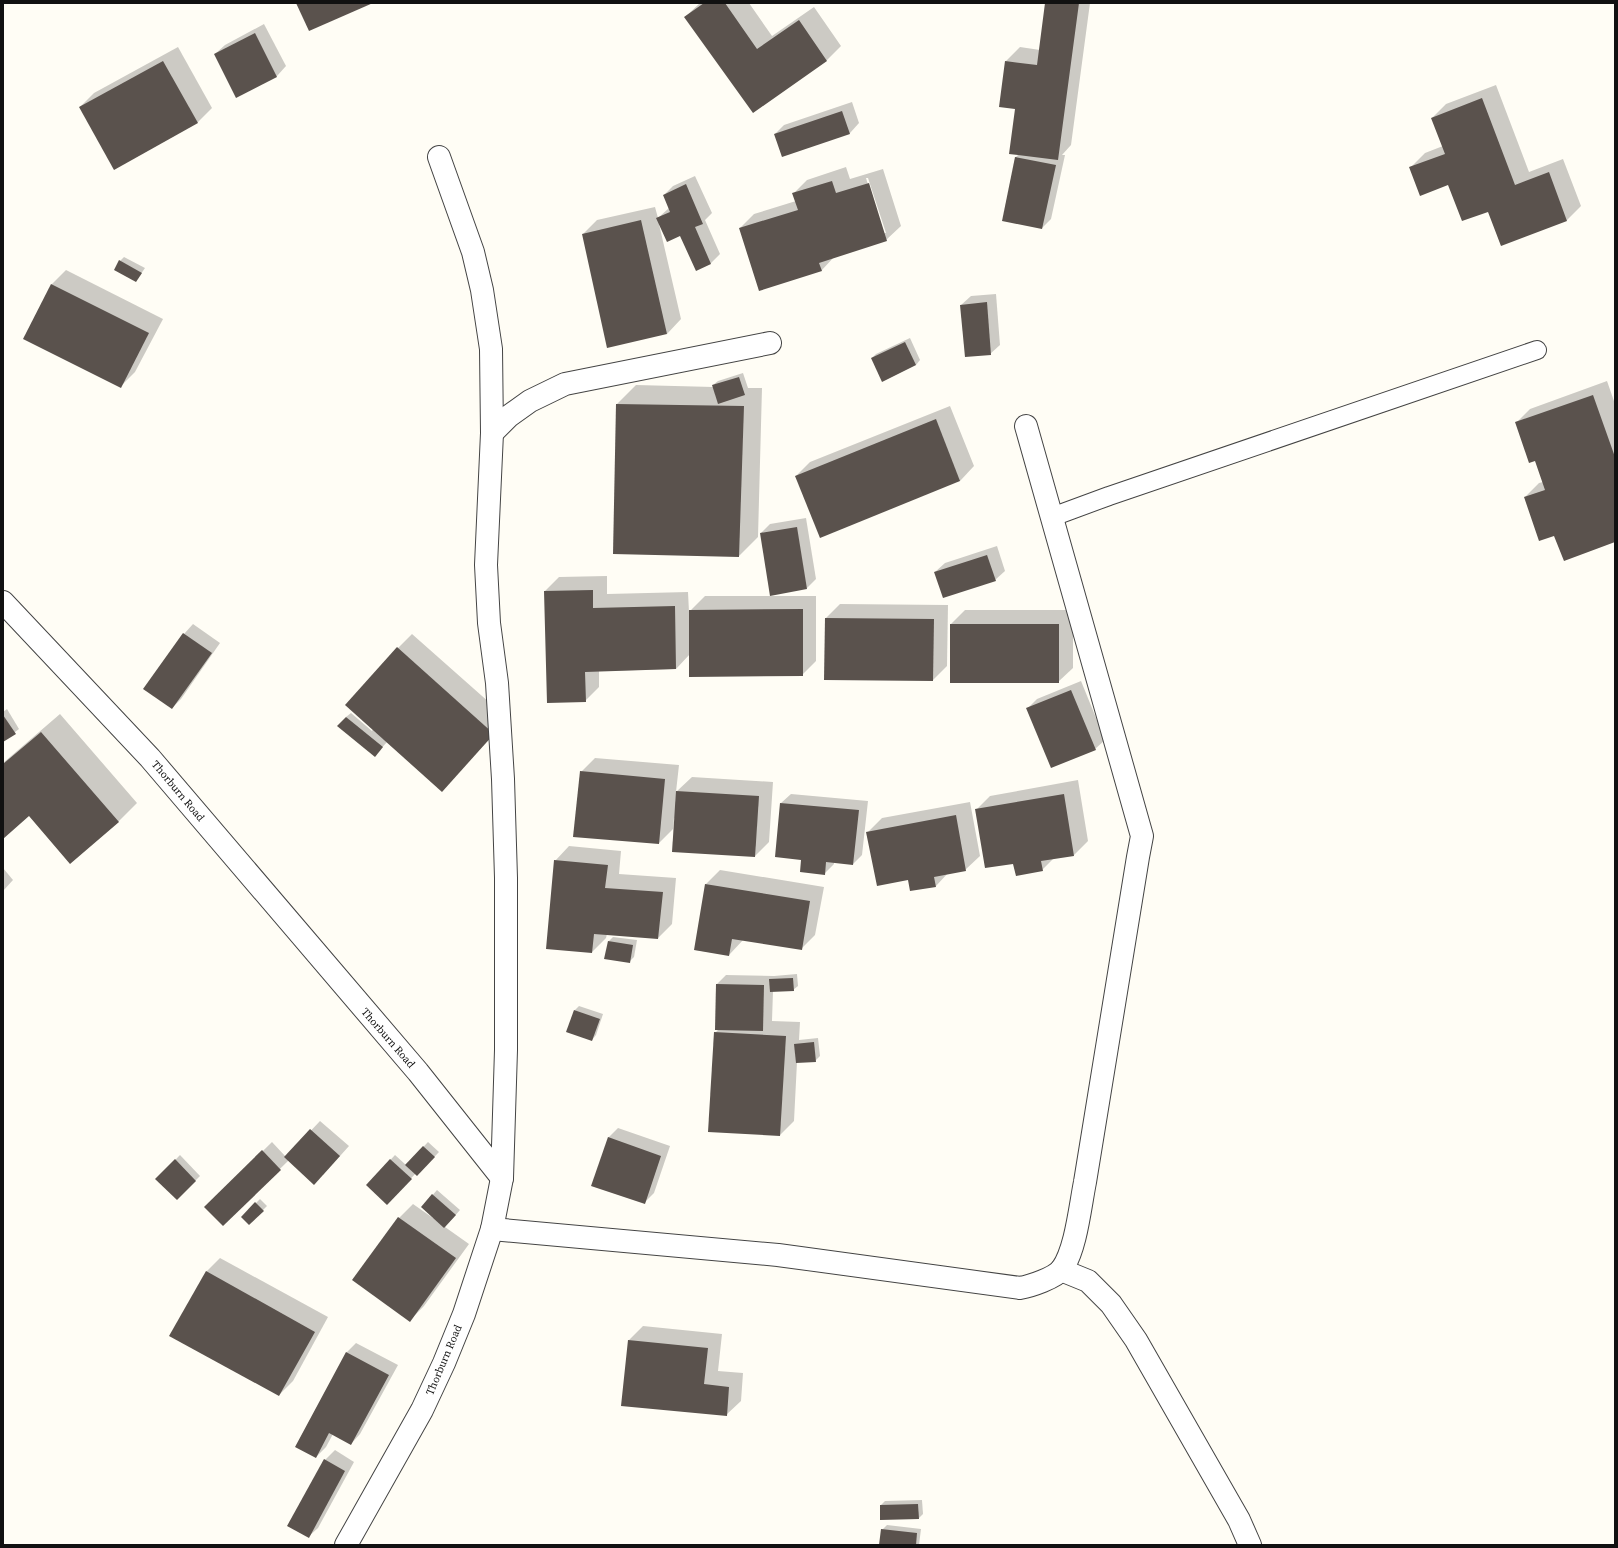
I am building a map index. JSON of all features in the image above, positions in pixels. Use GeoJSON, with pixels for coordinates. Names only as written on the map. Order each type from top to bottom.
{"type":"FeatureCollection","features":[{"type":"Feature","properties":{"kind":"street"},"geometry":{"type":"LineString","coordinates":[[439,157],[473,252],[482,290],[491,349],[492,433],[486,565],[489,623],[497,683],[506,878],[506,1050],[502,1178]]}},
{"type":"Feature","properties":{"kind":"street"},"geometry":{"type":"LineString","coordinates":[[492,433],[509,416],[530,401],[565,384],[770,343]]}},
{"type":"Feature","properties":{"kind":"street"},"geometry":{"type":"LineString","coordinates":[[492,1229],[778,1255],[1020,1288],[1038,1284],[1061,1270],[1069,1253],[1075,1232],[1142,836],[1026,426]]}},
{"type":"Feature","properties":{"kind":"street","name":"Thorburn Road"},"geometry":{"type":"LineString","coordinates":[[8,615],[150,758],[418,1072],[502,1178],[492,1229],[464,1314],[434,1385],[422,1410],[346,1545]]}},
{"type":"Feature","properties":{"kind":"street"},"geometry":{"type":"LineString","coordinates":[[1061,1270],[1088,1281],[1111,1304],[1136,1340],[1239,1520],[1250,1545]]}},
{"type":"Feature","properties":{"kind":"lane"},"geometry":{"type":"LineString","coordinates":[[1052,517],[1109,496],[1537,350]]}},
{"type":"Feature","properties":{"kind":"building"},"geometry":{"type":"Polygon","coordinates":[[[296,3],[373,3],[309,31],[296,3]]]}},
{"type":"Feature","properties":{"kind":"building"},"geometry":{"type":"Polygon","coordinates":[[[704,3],[725,3],[757,49],[799,20],[827,61],[753,113],[684,17],[704,3]]]}},
{"type":"Feature","properties":{"kind":"building"},"geometry":{"type":"Polygon","coordinates":[[[1045,3],[1079,3],[1058,160],[1009,154],[1015,109],[999,107],[1005,61],[1037,65],[1045,3]]]}},
{"type":"Feature","properties":{"kind":"building"},"geometry":{"type":"Polygon","coordinates":[[[255,33],[277,77],[236,98],[214,54],[255,33]]]}},
{"type":"Feature","properties":{"kind":"building"},"geometry":{"type":"Polygon","coordinates":[[[163,61],[198,123],[114,170],[79,107],[163,61]]]}},
{"type":"Feature","properties":{"kind":"building"},"geometry":{"type":"Polygon","coordinates":[[[1482,98],[1515,185],[1549,172],[1567,221],[1501,246],[1488,212],[1462,221],[1448,185],[1420,196],[1409,167],[1445,154],[1431,118],[1482,98]]]}},
{"type":"Feature","properties":{"kind":"building"},"geometry":{"type":"Polygon","coordinates":[[[842,111],[850,134],[782,157],[774,134],[842,111]]]}},
{"type":"Feature","properties":{"kind":"building"},"geometry":{"type":"Polygon","coordinates":[[[1015,157],[1056,165],[1042,229],[1002,221],[1015,157]]]}},
{"type":"Feature","properties":{"kind":"building"},"geometry":{"type":"Polygon","coordinates":[[[832,181],[836,193],[869,183],[887,241],[819,263],[822,271],[759,291],[739,228],[798,210],[792,193],[832,181]]]}},
{"type":"Feature","properties":{"kind":"building"},"geometry":{"type":"Polygon","coordinates":[[[686,184],[703,224],[695,227],[711,264],[696,271],[680,236],[667,242],[656,218],[670,212],[663,195],[686,184]]]}},
{"type":"Feature","properties":{"kind":"building"},"geometry":{"type":"Polygon","coordinates":[[[641,220],[667,334],[607,348],[582,234],[641,220]]]}},
{"type":"Feature","properties":{"kind":"building"},"geometry":{"type":"Polygon","coordinates":[[[119,260],[142,273],[136,282],[114,270],[119,260]]]}},
{"type":"Feature","properties":{"kind":"building"},"geometry":{"type":"Polygon","coordinates":[[[51,284],[149,333],[121,388],[23,339],[51,284]]]}},
{"type":"Feature","properties":{"kind":"building"},"geometry":{"type":"Polygon","coordinates":[[[987,302],[991,355],[965,357],[960,305],[987,302]]]}},
{"type":"Feature","properties":{"kind":"building"},"geometry":{"type":"Polygon","coordinates":[[[905,342],[916,365],[882,382],[871,358],[905,342]]]}},
{"type":"Feature","properties":{"kind":"building"},"geometry":{"type":"Polygon","coordinates":[[[739,377],[745,395],[718,404],[712,385],[739,377]]]}},
{"type":"Feature","properties":{"kind":"building"},"geometry":{"type":"Polygon","coordinates":[[[1593,395],[1615,457],[1615,542],[1564,561],[1554,536],[1539,541],[1524,497],[1545,490],[1535,461],[1529,463],[1515,422],[1593,395]]]}},
{"type":"Feature","properties":{"kind":"building"},"geometry":{"type":"Polygon","coordinates":[[[616,404],[744,406],[739,557],[613,554],[616,404]]]}},
{"type":"Feature","properties":{"kind":"building"},"geometry":{"type":"Polygon","coordinates":[[[936,419],[960,481],[820,538],[795,476],[936,419]]]}},
{"type":"Feature","properties":{"kind":"building"},"geometry":{"type":"Polygon","coordinates":[[[797,527],[807,589],[770,596],[760,533],[797,527]]]}},
{"type":"Feature","properties":{"kind":"building"},"geometry":{"type":"Polygon","coordinates":[[[987,555],[996,581],[943,598],[934,572],[987,555]]]}},
{"type":"Feature","properties":{"kind":"building"},"geometry":{"type":"Polygon","coordinates":[[[593,590],[593,608],[675,606],[676,669],[585,672],[586,702],[547,703],[544,591],[593,590]]]}},
{"type":"Feature","properties":{"kind":"building"},"geometry":{"type":"Polygon","coordinates":[[[803,609],[803,676],[689,677],[689,610],[803,609]]]}},
{"type":"Feature","properties":{"kind":"building"},"geometry":{"type":"Polygon","coordinates":[[[825,618],[934,619],[933,681],[824,680],[825,618]]]}},
{"type":"Feature","properties":{"kind":"building"},"geometry":{"type":"Polygon","coordinates":[[[950,624],[1059,624],[1059,683],[950,683],[950,624]]]}},
{"type":"Feature","properties":{"kind":"building"},"geometry":{"type":"Polygon","coordinates":[[[183,633],[212,653],[172,709],[143,689],[183,633]]]}},
{"type":"Feature","properties":{"kind":"building"},"geometry":{"type":"Polygon","coordinates":[[[397,647],[494,734],[442,792],[345,705],[397,647]]]}},
{"type":"Feature","properties":{"kind":"building"},"geometry":{"type":"Polygon","coordinates":[[[1071,690],[1096,750],[1051,768],[1026,708],[1071,690]]]}},
{"type":"Feature","properties":{"kind":"building"},"geometry":{"type":"Polygon","coordinates":[[[3,715],[16,734],[3,742],[3,715]]]}},
{"type":"Feature","properties":{"kind":"building"},"geometry":{"type":"Polygon","coordinates":[[[346,717],[383,747],[375,757],[337,726],[346,717]]]}},
{"type":"Feature","properties":{"kind":"building"},"geometry":{"type":"Polygon","coordinates":[[[41,732],[119,822],[70,864],[29,816],[3,839],[3,764],[41,732]]]}},
{"type":"Feature","properties":{"kind":"building"},"geometry":{"type":"Polygon","coordinates":[[[580,771],[665,779],[659,844],[573,837],[580,771]]]}},
{"type":"Feature","properties":{"kind":"building"},"geometry":{"type":"Polygon","coordinates":[[[676,791],[759,796],[755,857],[672,852],[676,791]]]}},
{"type":"Feature","properties":{"kind":"building"},"geometry":{"type":"Polygon","coordinates":[[[1064,794],[1074,856],[1041,861],[1043,871],[1016,876],[1013,864],[985,868],[975,809],[1064,794]]]}},
{"type":"Feature","properties":{"kind":"building"},"geometry":{"type":"Polygon","coordinates":[[[780,803],[859,810],[853,865],[826,862],[825,875],[800,872],[801,860],[775,857],[780,803]]]}},
{"type":"Feature","properties":{"kind":"building"},"geometry":{"type":"Polygon","coordinates":[[[956,815],[966,871],[934,877],[936,887],[910,891],[908,880],[877,886],[866,832],[956,815]]]}},
{"type":"Feature","properties":{"kind":"building"},"geometry":{"type":"Polygon","coordinates":[[[554,860],[608,865],[605,888],[663,892],[658,939],[594,934],[592,953],[546,949],[554,860]]]}},
{"type":"Feature","properties":{"kind":"building"},"geometry":{"type":"Polygon","coordinates":[[[705,884],[810,901],[802,950],[732,939],[729,956],[694,950],[705,884]]]}},
{"type":"Feature","properties":{"kind":"building"},"geometry":{"type":"Polygon","coordinates":[[[608,941],[633,945],[630,963],[604,959],[608,941]]]}},
{"type":"Feature","properties":{"kind":"building"},"geometry":{"type":"Polygon","coordinates":[[[793,978],[794,991],[770,992],[769,979],[793,978]]]}},
{"type":"Feature","properties":{"kind":"building"},"geometry":{"type":"Polygon","coordinates":[[[716,984],[764,985],[763,1031],[715,1030],[716,984]]]}},
{"type":"Feature","properties":{"kind":"building"},"geometry":{"type":"Polygon","coordinates":[[[574,1010],[600,1019],[592,1041],[566,1032],[574,1010]]]}},
{"type":"Feature","properties":{"kind":"building"},"geometry":{"type":"Polygon","coordinates":[[[714,1032],[786,1036],[780,1136],[708,1132],[714,1032]]]}},
{"type":"Feature","properties":{"kind":"building"},"geometry":{"type":"Polygon","coordinates":[[[814,1042],[816,1062],[796,1063],[794,1044],[814,1042]]]}},
{"type":"Feature","properties":{"kind":"building"},"geometry":{"type":"Polygon","coordinates":[[[310,1129],[340,1156],[314,1185],[284,1157],[310,1129]]]}},
{"type":"Feature","properties":{"kind":"building"},"geometry":{"type":"Polygon","coordinates":[[[608,1137],[661,1156],[645,1204],[591,1186],[608,1137]]]}},
{"type":"Feature","properties":{"kind":"building"},"geometry":{"type":"Polygon","coordinates":[[[423,1146],[435,1157],[417,1176],[405,1165],[423,1146]]]}},
{"type":"Feature","properties":{"kind":"building"},"geometry":{"type":"Polygon","coordinates":[[[262,1150],[281,1170],[223,1226],[204,1207],[262,1150]]]}},
{"type":"Feature","properties":{"kind":"building"},"geometry":{"type":"Polygon","coordinates":[[[175,1159],[196,1181],[177,1200],[155,1179],[175,1159]]]}},
{"type":"Feature","properties":{"kind":"building"},"geometry":{"type":"Polygon","coordinates":[[[390,1159],[412,1179],[387,1205],[366,1185],[390,1159]]]}},
{"type":"Feature","properties":{"kind":"building"},"geometry":{"type":"Polygon","coordinates":[[[432,1194],[456,1215],[444,1228],[421,1207],[432,1194]]]}},
{"type":"Feature","properties":{"kind":"building"},"geometry":{"type":"Polygon","coordinates":[[[255,1202],[264,1211],[249,1225],[241,1217],[255,1202]]]}},
{"type":"Feature","properties":{"kind":"building"},"geometry":{"type":"Polygon","coordinates":[[[398,1217],[456,1258],[410,1322],[352,1280],[398,1217]]]}},
{"type":"Feature","properties":{"kind":"building"},"geometry":{"type":"Polygon","coordinates":[[[206,1271],[315,1332],[279,1396],[169,1336],[206,1271]]]}},
{"type":"Feature","properties":{"kind":"building"},"geometry":{"type":"Polygon","coordinates":[[[628,1340],[708,1348],[704,1384],[729,1387],[727,1416],[621,1406],[628,1340]]]}},
{"type":"Feature","properties":{"kind":"building"},"geometry":{"type":"Polygon","coordinates":[[[346,1352],[389,1375],[351,1445],[329,1433],[316,1458],[295,1447],[346,1352]]]}},
{"type":"Feature","properties":{"kind":"building"},"geometry":{"type":"Polygon","coordinates":[[[324,1459],[345,1471],[309,1538],[287,1526],[324,1459]]]}},
{"type":"Feature","properties":{"kind":"building"},"geometry":{"type":"Polygon","coordinates":[[[918,1504],[919,1519],[880,1520],[880,1505],[918,1504]]]}},
{"type":"Feature","properties":{"kind":"building"},"geometry":{"type":"Polygon","coordinates":[[[881,1529],[917,1533],[916,1545],[879,1545],[881,1529]]]}}]}
